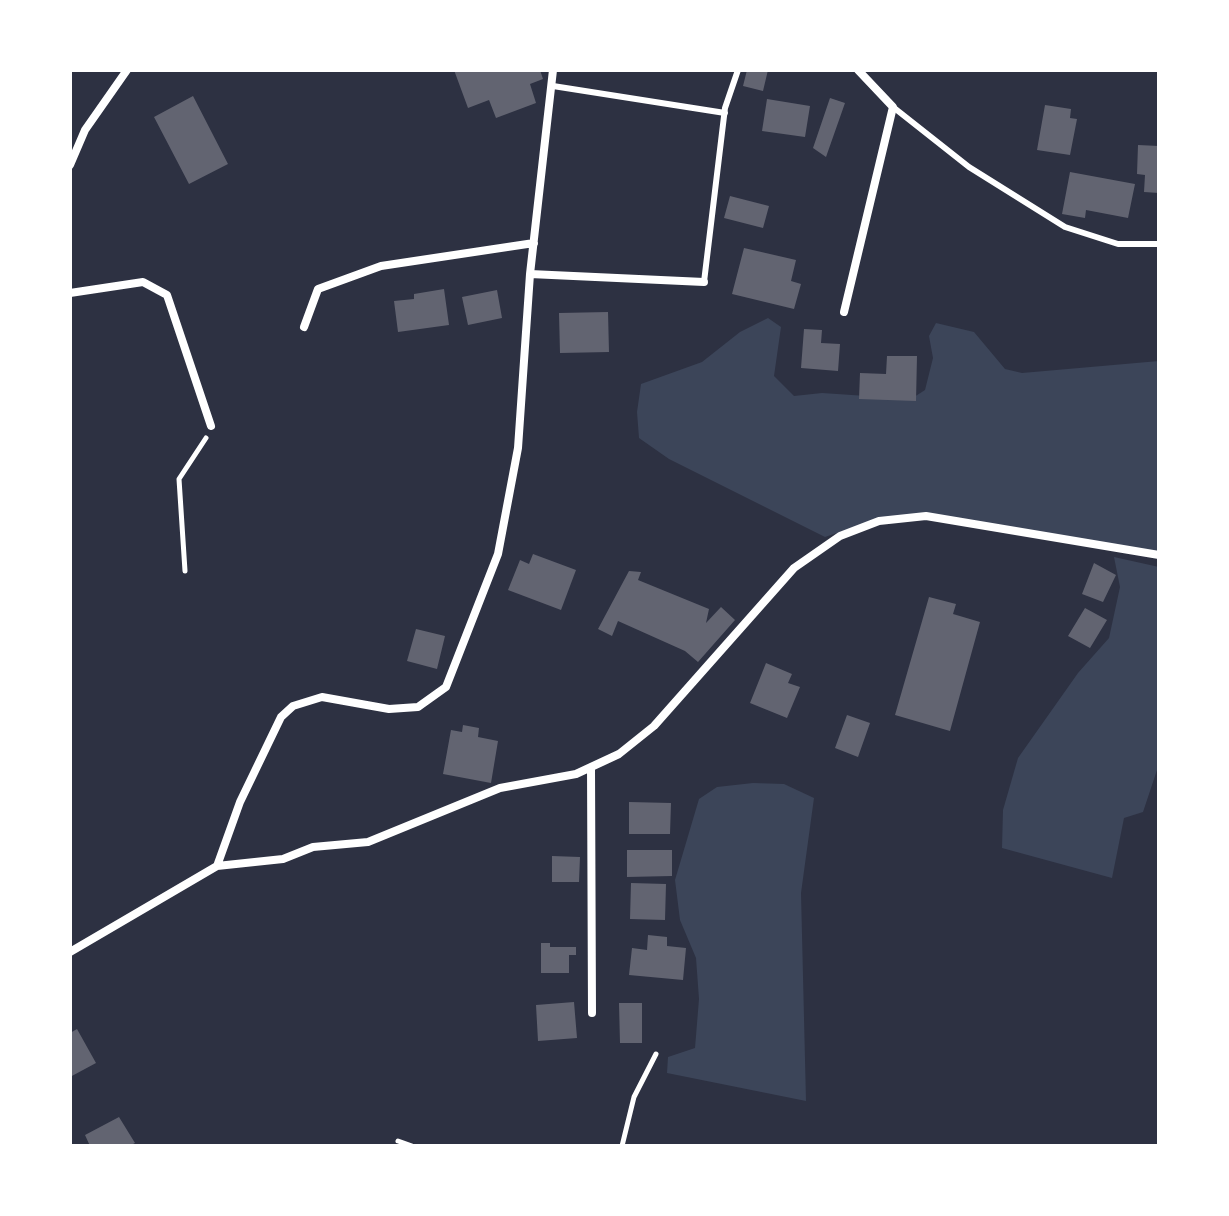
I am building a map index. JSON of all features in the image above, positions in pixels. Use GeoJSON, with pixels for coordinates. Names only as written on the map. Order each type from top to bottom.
{"type":"FeatureCollection","features":[{"type":"Feature","properties":{"kind":"street"},"geometry":{"type":"LineString","coordinates":[[70,165],[85,130],[127,70]]}},
{"type":"Feature","properties":{"kind":"street"},"geometry":{"type":"LineString","coordinates":[[217,866],[240,802],[281,717],[293,706],[322,697],[389,709],[418,707],[446,687],[498,554],[518,448],[530,274],[553,70]]}},
{"type":"Feature","properties":{"kind":"street"},"geometry":{"type":"LineString","coordinates":[[844,312],[893,107],[858,70]]}},
{"type":"Feature","properties":{"kind":"street"},"geometry":{"type":"LineString","coordinates":[[304,327],[318,289],[368,270],[534,243]]}},
{"type":"Feature","properties":{"kind":"street"},"geometry":{"type":"LineString","coordinates":[[530,274],[704,282]]}},
{"type":"Feature","properties":{"kind":"street"},"geometry":{"type":"LineString","coordinates":[[70,293],[143,282],[167,295],[211,426]]}},
{"type":"Feature","properties":{"kind":"street"},"geometry":{"type":"LineString","coordinates":[[70,952],[217,866],[283,859],[313,847],[368,842],[500,788],[576,774],[619,754],[654,726],[794,568],[840,536],[879,521],[926,516],[1159,555]]}},
{"type":"Feature","properties":{"kind":"street"},"geometry":{"type":"LineString","coordinates":[[591,767],[592,1013]]}},
{"type":"Feature","properties":{"kind":"lane"},"geometry":{"type":"LineString","coordinates":[[704,282],[725,113],[738,70]]}},
{"type":"Feature","properties":{"kind":"lane"},"geometry":{"type":"LineString","coordinates":[[553,86],[725,113]]}},
{"type":"Feature","properties":{"kind":"lane"},"geometry":{"type":"LineString","coordinates":[[893,107],[969,167],[1065,227],[1118,244],[1159,244]]}},
{"type":"Feature","properties":{"kind":"path"},"geometry":{"type":"LineString","coordinates":[[185,571],[179,479],[202,450],[211,426]]}},
{"type":"Feature","properties":{"kind":"path"},"geometry":{"type":"LineString","coordinates":[[622,1146],[634,1097],[656,1054]]}},
{"type":"Feature","properties":{"kind":"path"},"geometry":{"type":"LineString","coordinates":[[398,1141],[412,1146]]}},
{"type":"Feature","properties":{"kind":"shaded area"},"geometry":{"type":"Polygon","coordinates":[[[768,318],[781,327],[774,376],[794,396],[822,393],[911,399],[925,390],[933,358],[929,336],[936,323],[974,332],[1005,369],[1022,373],[1159,361],[1159,555],[930,517],[881,518],[825,537],[669,459],[639,438],[637,412],[641,384],[702,362],[740,332],[768,318]]]}},
{"type":"Feature","properties":{"kind":"shaded area"},"geometry":{"type":"Polygon","coordinates":[[[1114,557],[1159,567],[1159,764],[1143,812],[1124,818],[1112,878],[1002,848],[1003,810],[1018,758],[1078,673],[1109,638],[1120,587],[1114,557]]]}},
{"type":"Feature","properties":{"kind":"shaded area"},"geometry":{"type":"Polygon","coordinates":[[[784,784],[814,798],[801,893],[806,1101],[667,1073],[668,1057],[695,1048],[699,999],[696,958],[680,920],[675,880],[699,799],[717,787],[784,784]]]}},
{"type":"Feature","properties":{"kind":"building"},"geometry":{"type":"Polygon","coordinates":[[[454,70],[540,70],[543,79],[530,84],[536,103],[496,118],[489,100],[468,108],[454,70]]]}},
{"type":"Feature","properties":{"kind":"building"},"geometry":{"type":"Polygon","coordinates":[[[747,70],[768,70],[763,91],[743,86],[747,70]]]}},
{"type":"Feature","properties":{"kind":"building"},"geometry":{"type":"Polygon","coordinates":[[[193,96],[228,164],[189,184],[154,117],[193,96]]]}},
{"type":"Feature","properties":{"kind":"building"},"geometry":{"type":"Polygon","coordinates":[[[830,98],[845,103],[826,157],[813,148],[830,98]]]}},
{"type":"Feature","properties":{"kind":"building"},"geometry":{"type":"Polygon","coordinates":[[[767,99],[810,106],[805,137],[762,131],[767,99]]]}},
{"type":"Feature","properties":{"kind":"building"},"geometry":{"type":"Polygon","coordinates":[[[1045,105],[1071,109],[1070,118],[1077,119],[1070,155],[1037,150],[1045,105]]]}},
{"type":"Feature","properties":{"kind":"building"},"geometry":{"type":"Polygon","coordinates":[[[1138,145],[1159,146],[1159,193],[1144,192],[1145,175],[1137,174],[1138,145]]]}},
{"type":"Feature","properties":{"kind":"building"},"geometry":{"type":"Polygon","coordinates":[[[1070,172],[1135,184],[1128,218],[1086,210],[1085,218],[1062,214],[1070,172]]]}},
{"type":"Feature","properties":{"kind":"building"},"geometry":{"type":"Polygon","coordinates":[[[730,196],[769,206],[763,228],[724,218],[730,196]]]}},
{"type":"Feature","properties":{"kind":"building"},"geometry":{"type":"Polygon","coordinates":[[[744,248],[796,260],[791,281],[801,284],[794,309],[732,294],[744,248]]]}},
{"type":"Feature","properties":{"kind":"building"},"geometry":{"type":"Polygon","coordinates":[[[444,289],[449,325],[398,332],[394,301],[414,299],[414,294],[444,289]]]}},
{"type":"Feature","properties":{"kind":"building"},"geometry":{"type":"Polygon","coordinates":[[[497,290],[502,318],[468,325],[462,297],[497,290]]]}},
{"type":"Feature","properties":{"kind":"building"},"geometry":{"type":"Polygon","coordinates":[[[608,312],[609,352],[560,353],[559,313],[608,312]]]}},
{"type":"Feature","properties":{"kind":"building"},"geometry":{"type":"Polygon","coordinates":[[[804,329],[822,330],[821,343],[840,344],[838,371],[801,368],[804,329]]]}},
{"type":"Feature","properties":{"kind":"building"},"geometry":{"type":"Polygon","coordinates":[[[887,356],[917,356],[916,401],[859,399],[860,373],[886,374],[887,356]]]}},
{"type":"Feature","properties":{"kind":"building"},"geometry":{"type":"Polygon","coordinates":[[[533,554],[576,570],[561,610],[508,590],[520,560],[529,564],[533,554]]]}},
{"type":"Feature","properties":{"kind":"building"},"geometry":{"type":"Polygon","coordinates":[[[1094,563],[1116,575],[1103,602],[1082,594],[1094,563]]]}},
{"type":"Feature","properties":{"kind":"building"},"geometry":{"type":"Polygon","coordinates":[[[629,571],[641,572],[638,580],[709,609],[706,623],[721,607],[735,620],[698,662],[685,651],[618,621],[612,636],[598,629],[629,571]]]}},
{"type":"Feature","properties":{"kind":"building"},"geometry":{"type":"Polygon","coordinates":[[[929,597],[956,604],[953,614],[980,622],[950,731],[895,715],[929,597]]]}},
{"type":"Feature","properties":{"kind":"building"},"geometry":{"type":"Polygon","coordinates":[[[1085,608],[1107,620],[1090,648],[1068,636],[1085,608]]]}},
{"type":"Feature","properties":{"kind":"building"},"geometry":{"type":"Polygon","coordinates":[[[416,629],[445,636],[437,669],[407,661],[416,629]]]}},
{"type":"Feature","properties":{"kind":"building"},"geometry":{"type":"Polygon","coordinates":[[[766,663],[792,674],[788,683],[800,687],[787,718],[750,703],[766,663]]]}},
{"type":"Feature","properties":{"kind":"building"},"geometry":{"type":"Polygon","coordinates":[[[847,715],[870,723],[858,757],[835,748],[847,715]]]}},
{"type":"Feature","properties":{"kind":"building"},"geometry":{"type":"Polygon","coordinates":[[[463,725],[479,728],[478,737],[498,741],[491,783],[443,774],[451,730],[462,732],[463,725]]]}},
{"type":"Feature","properties":{"kind":"building"},"geometry":{"type":"Polygon","coordinates":[[[629,802],[671,803],[670,834],[629,834],[629,802]]]}},
{"type":"Feature","properties":{"kind":"building"},"geometry":{"type":"Polygon","coordinates":[[[627,850],[672,850],[672,876],[627,877],[627,850]]]}},
{"type":"Feature","properties":{"kind":"building"},"geometry":{"type":"Polygon","coordinates":[[[552,856],[580,857],[579,882],[552,882],[552,856]]]}},
{"type":"Feature","properties":{"kind":"building"},"geometry":{"type":"Polygon","coordinates":[[[631,883],[666,884],[665,920],[630,919],[631,883]]]}},
{"type":"Feature","properties":{"kind":"building"},"geometry":{"type":"Polygon","coordinates":[[[648,935],[667,937],[667,946],[686,948],[683,980],[629,975],[632,948],[647,950],[648,935]]]}},
{"type":"Feature","properties":{"kind":"building"},"geometry":{"type":"Polygon","coordinates":[[[541,943],[550,943],[550,947],[576,947],[576,955],[569,955],[569,973],[541,973],[541,943]]]}},
{"type":"Feature","properties":{"kind":"building"},"geometry":{"type":"Polygon","coordinates":[[[574,1002],[577,1038],[538,1041],[536,1005],[574,1002]]]}},
{"type":"Feature","properties":{"kind":"building"},"geometry":{"type":"Polygon","coordinates":[[[619,1003],[642,1003],[642,1043],[620,1043],[619,1003]]]}},
{"type":"Feature","properties":{"kind":"building"},"geometry":{"type":"Polygon","coordinates":[[[77,1029],[96,1063],[70,1077],[70,1033],[77,1029]]]}},
{"type":"Feature","properties":{"kind":"building"},"geometry":{"type":"Polygon","coordinates":[[[119,1117],[135,1143],[129,1146],[90,1146],[85,1135],[119,1117]]]}}]}
